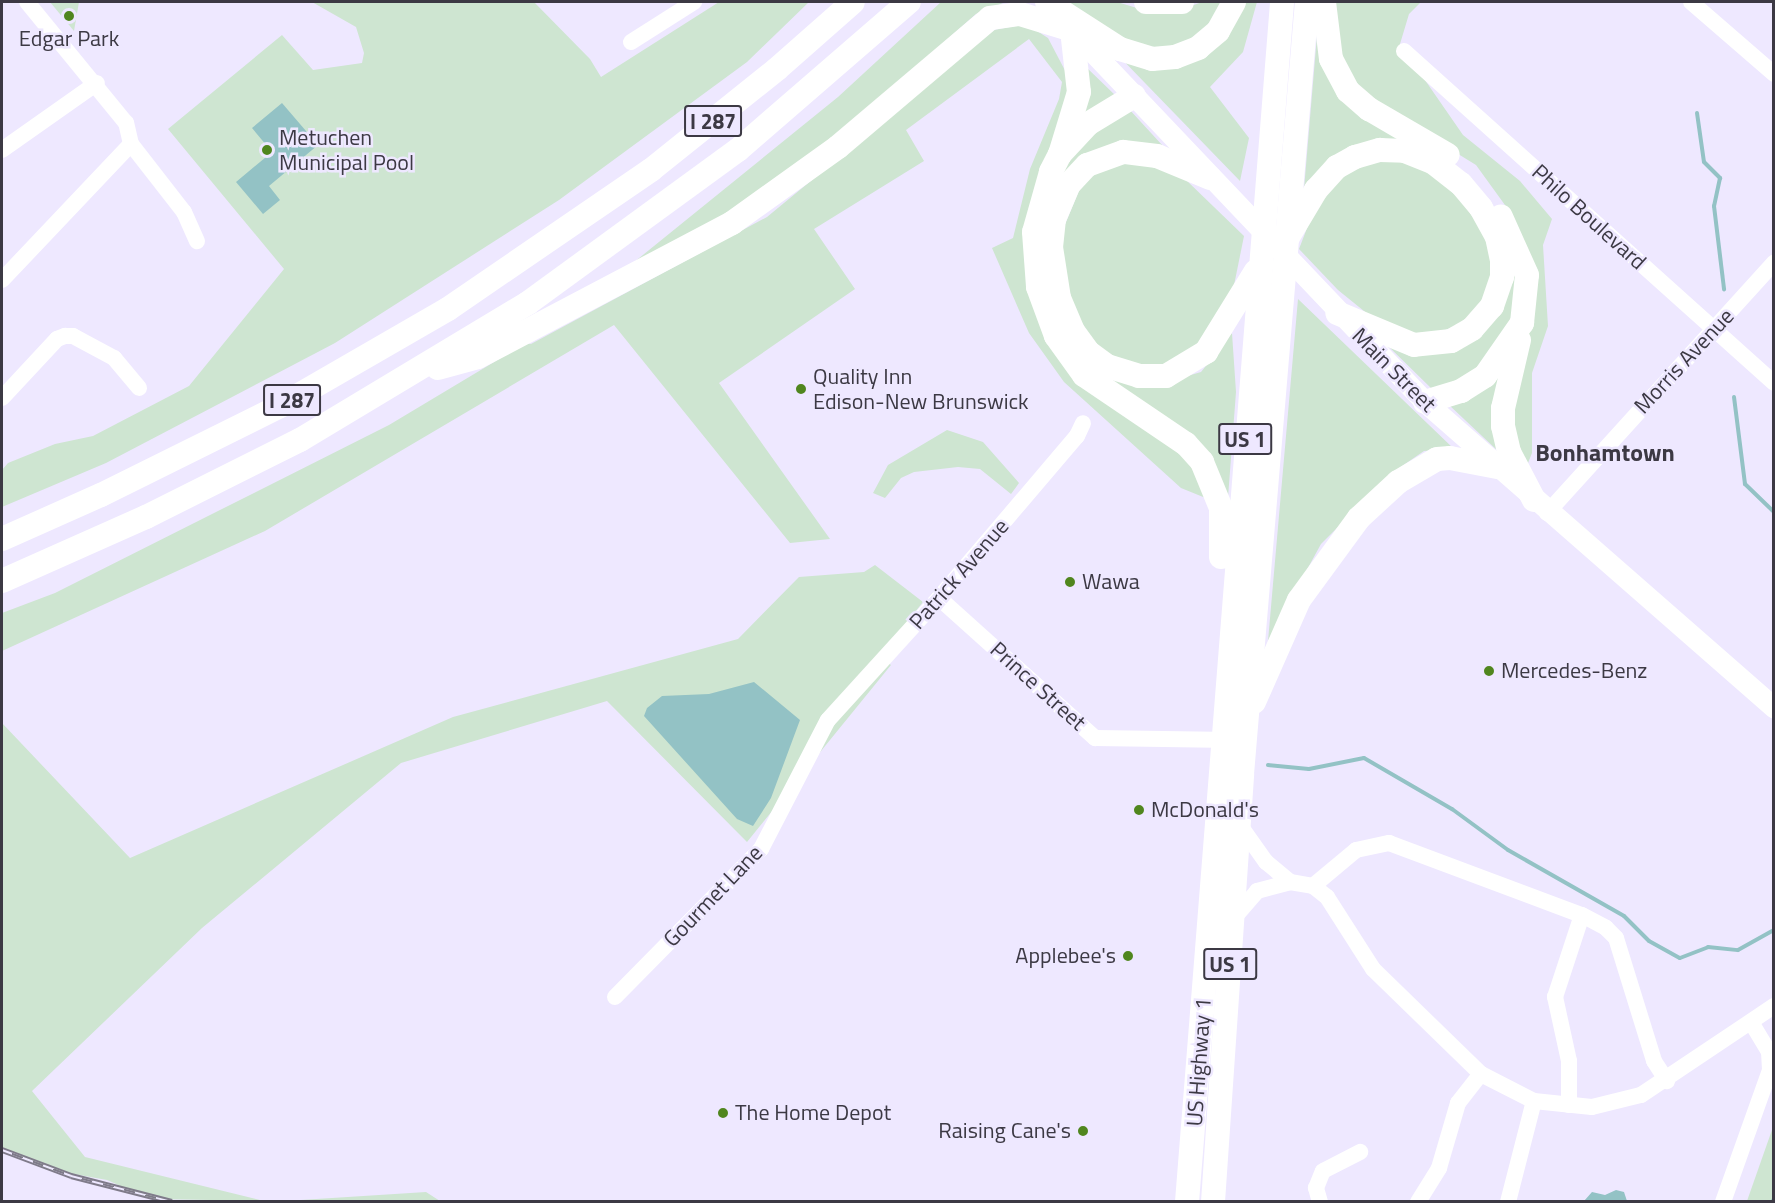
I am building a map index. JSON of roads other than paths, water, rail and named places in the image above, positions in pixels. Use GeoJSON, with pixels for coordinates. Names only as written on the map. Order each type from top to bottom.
{"type":"FeatureCollection","features":[{"type":"Feature","properties":{"kind":"highway","name":"I 287"},"geometry":{"type":"LineString","coordinates":[[2,539],[101,495],[280,406],[458,303],[651,170],[742,97],[853,2]]}},
{"type":"Feature","properties":{"kind":"highway","name":"I 287"},"geometry":{"type":"LineString","coordinates":[[2,581],[218,481],[300,440],[416,373],[537,297],[686,191],[812,89],[909,2]]}},
{"type":"Feature","properties":{"kind":"highway"},"geometry":{"type":"LineString","coordinates":[[1046,2],[1120,49],[1143,58],[1162,59],[1186,54],[1210,40],[1225,22],[1234,2]]}},
{"type":"Feature","properties":{"kind":"highway"},"geometry":{"type":"LineString","coordinates":[[1146,2],[1182,2]]}},
{"type":"Feature","properties":{"kind":"highway","name":"US 1"},"geometry":{"type":"LineString","coordinates":[[1223,742],[1259,267],[1282,2]]}},
{"type":"Feature","properties":{"kind":"highway","name":"US 1"},"geometry":{"type":"LineString","coordinates":[[1213,1202],[1246,722],[1285,242],[1308,2]]}},
{"type":"Feature","properties":{"kind":"highway"},"geometry":{"type":"LineString","coordinates":[[1324,2],[1331,59],[1348,91],[1369,109],[1448,154],[1483,186],[1515,243],[1527,274],[1522,323],[1503,418],[1507,445],[1540,506]]}},
{"type":"Feature","properties":{"kind":"highway"},"geometry":{"type":"LineString","coordinates":[[416,373],[478,357],[732,223],[838,147],[990,18],[1020,14],[1071,30],[1079,92],[1060,154],[1044,191],[1034,232],[1038,288],[1048,321],[1084,375],[1186,444],[1210,474],[1221,508],[1220,594],[1232,610]]}},
{"type":"Feature","properties":{"kind":"highway"},"geometry":{"type":"LineString","coordinates":[[1060,154],[1096,117],[1134,96]]}},
{"type":"Feature","properties":{"kind":"highway"},"geometry":{"type":"LineString","coordinates":[[1285,242],[1331,172],[1355,157],[1380,150],[1405,151],[1434,163],[1461,184],[1481,208],[1497,237],[1502,277],[1492,306],[1473,329],[1451,341],[1414,345],[1337,313]]}},
{"type":"Feature","properties":{"kind":"highway"},"geometry":{"type":"LineString","coordinates":[[1210,178],[1157,156],[1123,152],[1087,165],[1069,184],[1058,205],[1051,248],[1056,289],[1073,331],[1095,358],[1122,373],[1153,377],[1179,371],[1206,352],[1259,267]]}},
{"type":"Feature","properties":{"kind":"highway"},"geometry":{"type":"LineString","coordinates":[[1425,402],[1461,391],[1485,376],[1522,323]]}},
{"type":"Feature","properties":{"kind":"highway"},"geometry":{"type":"LineString","coordinates":[[1246,722],[1299,600],[1359,518],[1398,482],[1437,459],[1450,458],[1497,467]]}},
{"type":"Feature","properties":{"kind":"highway","name":"US Highway 1"},"geometry":{"type":"LineString","coordinates":[[1187,1202],[1223,742]]}},
{"type":"Feature","properties":{"kind":"main road","name":"Main Street"},"geometry":{"type":"LineString","coordinates":[[1046,2],[1337,313],[1425,402],[1540,506],[1773,708]]}},
{"type":"Feature","properties":{"kind":"street"},"geometry":{"type":"LineString","coordinates":[[27,2],[97,83],[126,123],[130,140],[184,213],[197,241]]}},
{"type":"Feature","properties":{"kind":"street"},"geometry":{"type":"LineString","coordinates":[[631,42],[694,2]]}},
{"type":"Feature","properties":{"kind":"street"},"geometry":{"type":"LineString","coordinates":[[1691,2],[1773,74]]}},
{"type":"Feature","properties":{"kind":"street","name":"Philo Boulevard"},"geometry":{"type":"LineString","coordinates":[[1404,51],[1773,383]]}},
{"type":"Feature","properties":{"kind":"street"},"geometry":{"type":"LineString","coordinates":[[2,150],[97,83]]}},
{"type":"Feature","properties":{"kind":"street"},"geometry":{"type":"LineString","coordinates":[[2,280],[130,140]]}},
{"type":"Feature","properties":{"kind":"street","name":"Morris Avenue"},"geometry":{"type":"LineString","coordinates":[[1540,506],[1714,330],[1773,263]]}},
{"type":"Feature","properties":{"kind":"street"},"geometry":{"type":"LineString","coordinates":[[2,398],[57,339],[65,336],[73,336],[114,358],[139,388]]}},
{"type":"Feature","properties":{"kind":"street","name":"Patrick Avenue"},"geometry":{"type":"LineString","coordinates":[[828,720],[939,598],[1077,436],[1083,423]]}},
{"type":"Feature","properties":{"kind":"street","name":"Prince Street"},"geometry":{"type":"LineString","coordinates":[[939,598],[1095,738],[1223,742]]}},
{"type":"Feature","properties":{"kind":"street","name":"Gourmet Lane"},"geometry":{"type":"LineString","coordinates":[[615,997],[761,849],[828,720]]}},
{"type":"Feature","properties":{"kind":"street"},"geometry":{"type":"LineString","coordinates":[[1223,742],[1239,735],[1246,722]]}},
{"type":"Feature","properties":{"kind":"street"},"geometry":{"type":"LineString","coordinates":[[1239,824],[1266,862],[1290,882]]}},
{"type":"Feature","properties":{"kind":"street"},"geometry":{"type":"LineString","coordinates":[[1313,886],[1356,850],[1389,843],[1582,915],[1606,928],[1616,938],[1654,1061],[1667,1081]]}},
{"type":"Feature","properties":{"kind":"street"},"geometry":{"type":"LineString","coordinates":[[1233,919],[1257,891],[1290,882],[1313,886],[1344,917],[1360,953],[1373,969],[1481,1074],[1534,1101],[1592,1107],[1618,1102],[1667,1081],[1773,1006]]}},
{"type":"Feature","properties":{"kind":"street"},"geometry":{"type":"LineString","coordinates":[[1569,1105],[1569,1061],[1555,997],[1582,915]]}},
{"type":"Feature","properties":{"kind":"street"},"geometry":{"type":"LineString","coordinates":[[1723,1202],[1770,1070],[1769,1052],[1751,1022]]}},
{"type":"Feature","properties":{"kind":"street"},"geometry":{"type":"LineString","coordinates":[[1418,1202],[1439,1168],[1458,1103],[1481,1074]]}},
{"type":"Feature","properties":{"kind":"street"},"geometry":{"type":"LineString","coordinates":[[1508,1202],[1534,1101]]}},
{"type":"Feature","properties":{"kind":"street"},"geometry":{"type":"LineString","coordinates":[[1320,1202],[1316,1188],[1323,1171],[1360,1152]]}},
{"type":"Feature","properties":{"kind":"waterway"},"geometry":{"type":"LineString","coordinates":[[1697,113],[1704,162],[1720,178],[1714,206],[1724,289]]}},
{"type":"Feature","properties":{"kind":"waterway"},"geometry":{"type":"LineString","coordinates":[[1734,397],[1745,484],[1774,512]]}},
{"type":"Feature","properties":{"kind":"waterway"},"geometry":{"type":"LineString","coordinates":[[1268,765],[1309,769],[1364,758],[1452,809],[1508,850],[1624,916],[1649,941],[1680,958],[1708,947],[1738,950],[1774,930]]}},
{"type":"Feature","properties":{"kind":"railway"},"geometry":{"type":"LineString","coordinates":[[2,1150],[71,1176],[172,1202]]}},
{"type":"Feature","properties":{"kind":"place","name":"Edgar Park"},"geometry":{"type":"Point","coordinates":[69,16]}},
{"type":"Feature","properties":{"kind":"place","name":"Metuchen Municipal Pool"},"geometry":{"type":"Point","coordinates":[267,150]}},
{"type":"Feature","properties":{"kind":"place","name":"Quality Inn Edison-New Brunswick"},"geometry":{"type":"Point","coordinates":[801,389]}},
{"type":"Feature","properties":{"kind":"place","name":"Wawa"},"geometry":{"type":"Point","coordinates":[1070,582]}},
{"type":"Feature","properties":{"kind":"place","name":"Mercedes-Benz"},"geometry":{"type":"Point","coordinates":[1489,671]}},
{"type":"Feature","properties":{"kind":"place","name":"McDonald's"},"geometry":{"type":"Point","coordinates":[1139,810]}},
{"type":"Feature","properties":{"kind":"place","name":"Applebee's"},"geometry":{"type":"Point","coordinates":[1128,956]}},
{"type":"Feature","properties":{"kind":"place","name":"The Home Depot"},"geometry":{"type":"Point","coordinates":[723,1113]}},
{"type":"Feature","properties":{"kind":"place","name":"Raising Cane's"},"geometry":{"type":"Point","coordinates":[1083,1131]}},
{"type":"Feature","properties":{"kind":"district","name":"Bonhamtown"},"geometry":{"type":"Point","coordinates":[1605,453]}}]}
